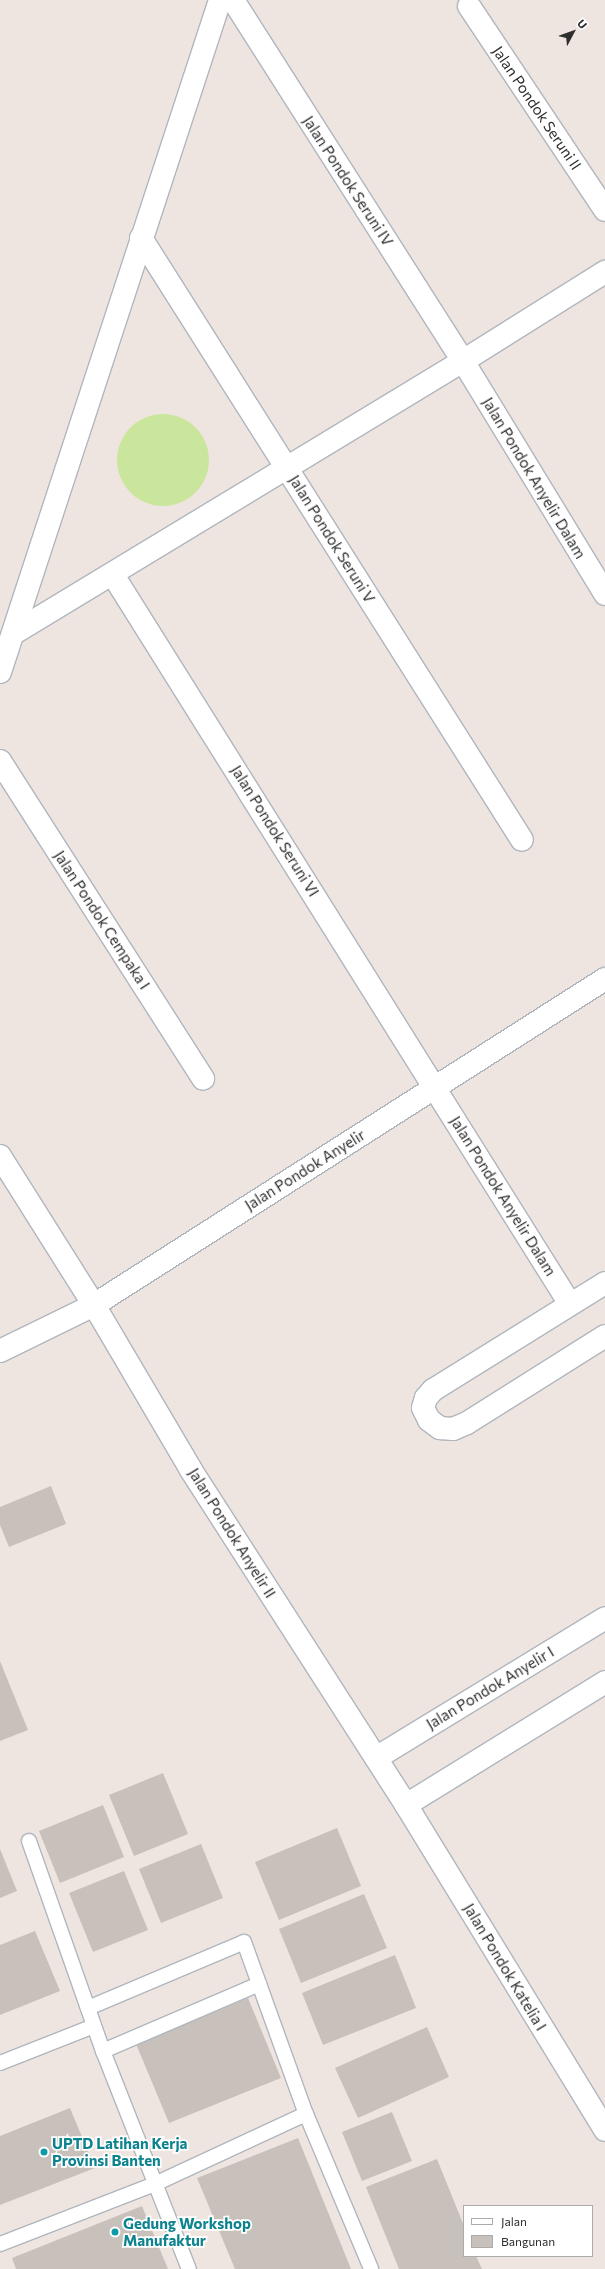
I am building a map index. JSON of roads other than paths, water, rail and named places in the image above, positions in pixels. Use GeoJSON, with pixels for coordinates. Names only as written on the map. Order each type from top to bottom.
{"type":"FeatureCollection","features":[{"type":"Feature","properties":{"kind":"street"},"geometry":{"type":"LineString","coordinates":[[0,672],[220,0]]}},
{"type":"Feature","properties":{"kind":"street","name":"Jalan Pondok Seruni IV"},"geometry":{"type":"LineString","coordinates":[[232,0],[463,361]]}},
{"type":"Feature","properties":{"kind":"street","name":"Jalan Pondok Seruni II"},"geometry":{"type":"LineString","coordinates":[[469,6],[605,210]]}},
{"type":"Feature","properties":{"kind":"street","name":"Jalan Pondok Seruni V"},"geometry":{"type":"LineString","coordinates":[[141,238],[522,840]]}},
{"type":"Feature","properties":{"kind":"street"},"geometry":{"type":"LineString","coordinates":[[14,633],[113,575],[286,466],[463,361],[605,272]]}},
{"type":"Feature","properties":{"kind":"street","name":"Jalan Pondok Anyelir Dalam"},"geometry":{"type":"LineString","coordinates":[[463,361],[605,594]]}},
{"type":"Feature","properties":{"kind":"street","name":"Jalan Pondok Seruni VI"},"geometry":{"type":"LineString","coordinates":[[113,575],[436,1087]]}},
{"type":"Feature","properties":{"kind":"street","name":"Jalan Pondok Cempaka I"},"geometry":{"type":"LineString","coordinates":[[0,762],[203,1079]]}},
{"type":"Feature","properties":{"kind":"street","name":"Jalan Pondok Anyelir"},"geometry":{"type":"LineString","coordinates":[[0,1352],[94,1305],[605,979]]}},
{"type":"Feature","properties":{"kind":"street","name":"Jalan Pondok Anyelir Dalam"},"geometry":{"type":"LineString","coordinates":[[436,1087],[570,1304]]}},
{"type":"Feature","properties":{"kind":"street","name":"Jalan Pondok Anyelir II"},"geometry":{"type":"LineString","coordinates":[[0,1156],[94,1305],[191,1470],[406,1805]]}},
{"type":"Feature","properties":{"kind":"street"},"geometry":{"type":"LineString","coordinates":[[605,1282],[434,1390],[426,1398],[423,1408],[429,1420],[440,1428],[453,1428],[467,1423],[605,1336]]}},
{"type":"Feature","properties":{"kind":"street","name":"Jalan Pondok Anyelir I"},"geometry":{"type":"LineString","coordinates":[[376,1758],[605,1618]]}},
{"type":"Feature","properties":{"kind":"street"},"geometry":{"type":"LineString","coordinates":[[406,1805],[605,1682]]}},
{"type":"Feature","properties":{"kind":"street","name":"Jalan Pondok Katelia I"},"geometry":{"type":"LineString","coordinates":[[406,1805],[605,2130]]}},
{"type":"Feature","properties":{"kind":"lane"},"geometry":{"type":"LineString","coordinates":[[29,1841],[103,2051],[189,2269]]}},
{"type":"Feature","properties":{"kind":"lane"},"geometry":{"type":"LineString","coordinates":[[88,2008],[244,1942],[306,2114],[371,2269]]}},
{"type":"Feature","properties":{"kind":"lane"},"geometry":{"type":"LineString","coordinates":[[103,2051],[259,1984]]}},
{"type":"Feature","properties":{"kind":"lane"},"geometry":{"type":"LineString","coordinates":[[0,2063],[94,2026]]}},
{"type":"Feature","properties":{"kind":"lane"},"geometry":{"type":"LineString","coordinates":[[0,2244],[155,2184],[306,2114]]}},
{"type":"Feature","properties":{"kind":"place","name":"UPTD Latihan Kerja Provinsi Banten"},"geometry":{"type":"Point","coordinates":[44,2152]}},
{"type":"Feature","properties":{"kind":"place","name":"Gedung Workshop Manufaktur"},"geometry":{"type":"Point","coordinates":[115,2232]}}]}
